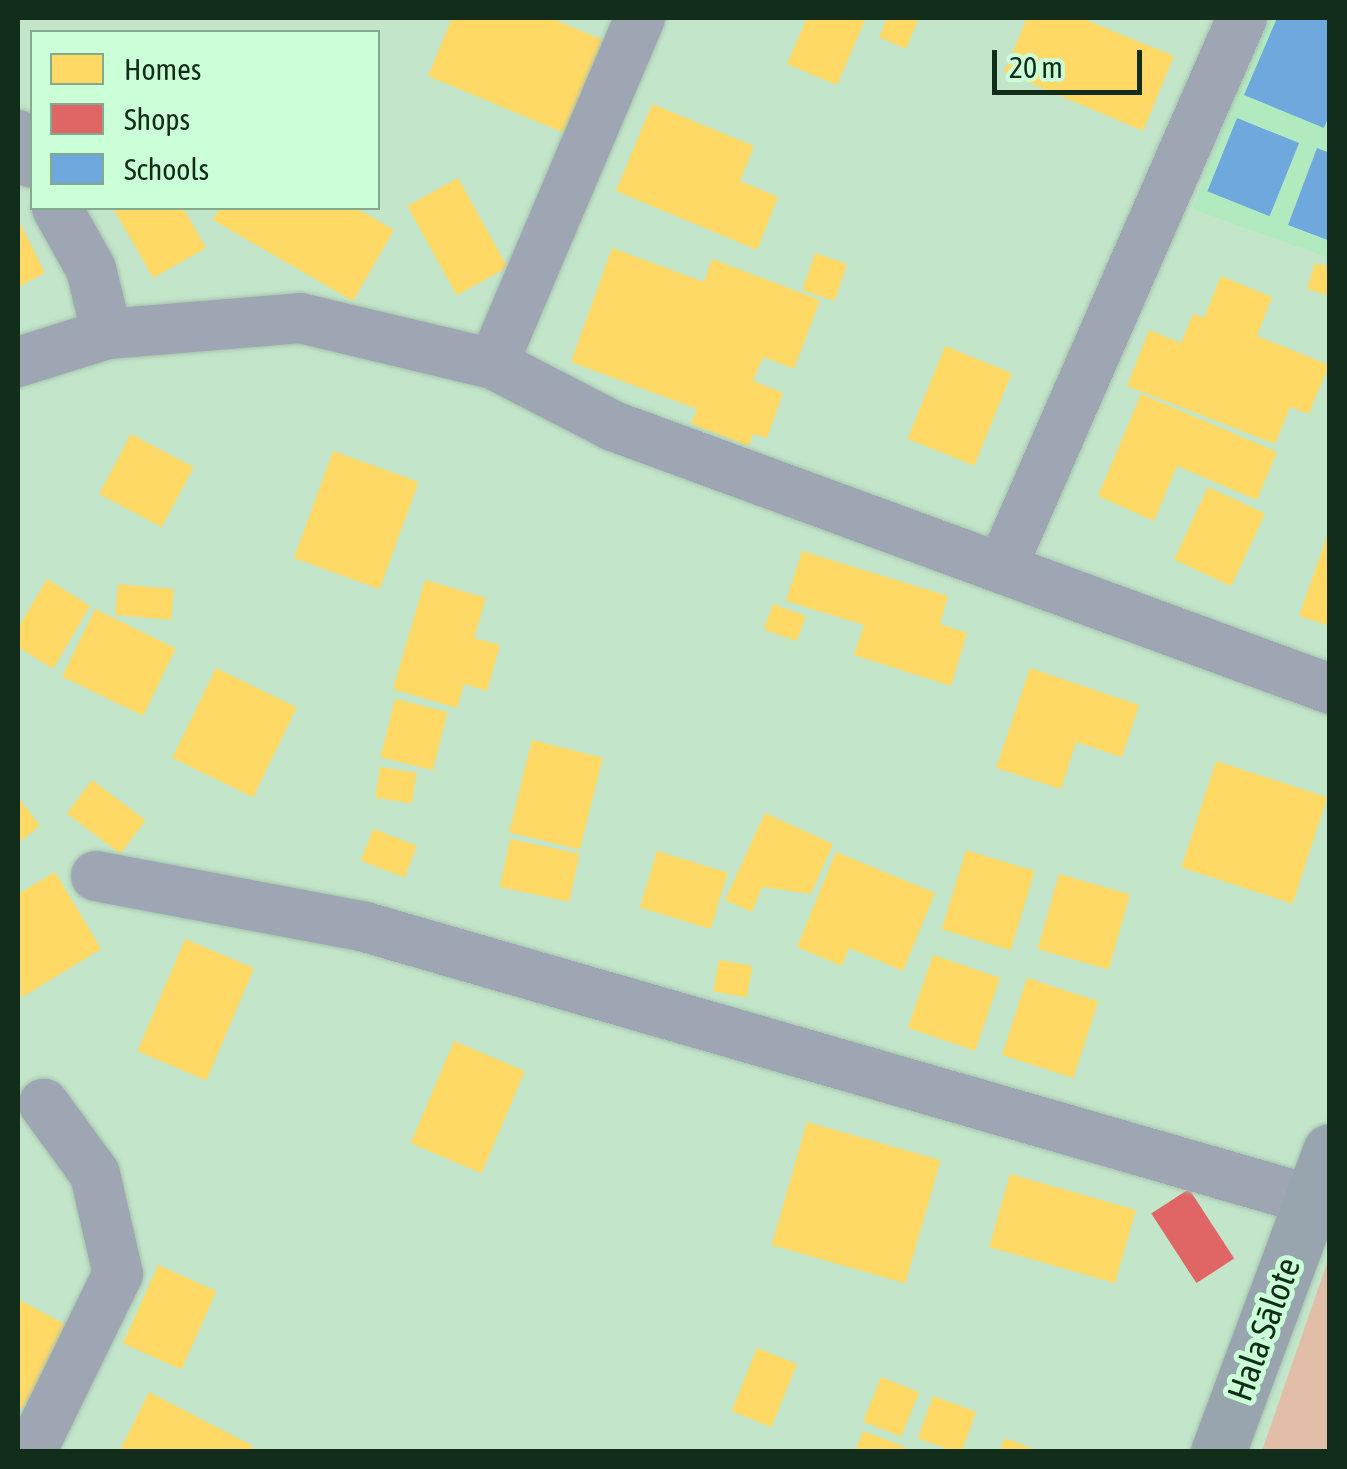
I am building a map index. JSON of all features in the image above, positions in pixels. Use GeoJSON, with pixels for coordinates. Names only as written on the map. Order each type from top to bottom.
{"type":"FeatureCollection","features":[{"type":"Feature","properties":{"kind":"main road","name":"Hala Sālote"},"geometry":{"type":"LineString","coordinates":[[1218,1452],[1320,1175]]}},
{"type":"Feature","properties":{"kind":"street"},"geometry":{"type":"LineString","coordinates":[[492,364],[640,18]]}},
{"type":"Feature","properties":{"kind":"street"},"geometry":{"type":"LineString","coordinates":[[1002,567],[1242,18]]}},
{"type":"Feature","properties":{"kind":"street"},"geometry":{"type":"LineString","coordinates":[[18,136],[30,159]]}},
{"type":"Feature","properties":{"kind":"street"},"geometry":{"type":"LineString","coordinates":[[58,210],[91,270],[108,334]]}},
{"type":"Feature","properties":{"kind":"street"},"geometry":{"type":"LineString","coordinates":[[18,362],[108,334],[300,318],[492,364],[612,426],[1330,689]]}},
{"type":"Feature","properties":{"kind":"street"},"geometry":{"type":"LineString","coordinates":[[96,876],[365,927],[1320,1175]]}},
{"type":"Feature","properties":{"kind":"street"},"geometry":{"type":"LineString","coordinates":[[31,1452],[118,1274],[95,1174],[44,1104]]}},
{"type":"Feature","properties":{"kind":"shaded area"},"geometry":{"type":"Polygon","coordinates":[[[1265,18],[1329,18],[1329,258],[1192,209],[1265,18]]]}},
{"type":"Feature","properties":{"kind":"shaded area"},"geometry":{"type":"Polygon","coordinates":[[[1329,1257],[1329,1451],[1262,1451],[1329,1257]]]}},
{"type":"Feature","properties":{"kind":"building: Homes"},"geometry":{"type":"Polygon","coordinates":[[[452,18],[550,18],[613,44],[574,137],[428,76],[452,18]]]}},
{"type":"Feature","properties":{"kind":"building: Homes"},"geometry":{"type":"Polygon","coordinates":[[[807,18],[866,18],[837,85],[787,64],[807,18]]]}},
{"type":"Feature","properties":{"kind":"building: Homes"},"geometry":{"type":"Polygon","coordinates":[[[887,18],[919,18],[906,49],[879,37],[887,18]]]}},
{"type":"Feature","properties":{"kind":"building: Homes"},"geometry":{"type":"Polygon","coordinates":[[[1027,18],[1081,18],[1174,56],[1143,131],[1004,72],[1027,18]]]}},
{"type":"Feature","properties":{"kind":"building: Homes"},"geometry":{"type":"Polygon","coordinates":[[[652,104],[754,146],[740,181],[778,197],[757,250],[616,191],[652,104]]]}},
{"type":"Feature","properties":{"kind":"building: Homes"},"geometry":{"type":"Polygon","coordinates":[[[458,178],[507,267],[457,295],[407,206],[458,178]]]}},
{"type":"Feature","properties":{"kind":"building: Homes"},"geometry":{"type":"Polygon","coordinates":[[[114,210],[184,210],[206,248],[153,278],[114,210]]]}},
{"type":"Feature","properties":{"kind":"building: Homes"},"geometry":{"type":"Polygon","coordinates":[[[219,210],[359,210],[394,230],[353,301],[213,220],[219,210]]]}},
{"type":"Feature","properties":{"kind":"building: Homes"},"geometry":{"type":"Polygon","coordinates":[[[18,219],[45,273],[18,287],[18,219]]]}},
{"type":"Feature","properties":{"kind":"building: Homes"},"geometry":{"type":"Polygon","coordinates":[[[612,248],[704,282],[712,259],[820,300],[794,369],[763,357],[753,381],[783,393],[767,438],[753,434],[749,446],[691,424],[697,409],[571,362],[612,248]]]}},
{"type":"Feature","properties":{"kind":"building: Homes"},"geometry":{"type":"Polygon","coordinates":[[[815,253],[847,264],[834,301],[802,290],[815,253]]]}},
{"type":"Feature","properties":{"kind":"building: Homes"},"geometry":{"type":"Polygon","coordinates":[[[1315,263],[1330,267],[1330,296],[1307,289],[1315,263]]]}},
{"type":"Feature","properties":{"kind":"building: Homes"},"geometry":{"type":"Polygon","coordinates":[[[1221,276],[1272,297],[1257,336],[1329,365],[1309,414],[1290,407],[1275,444],[1127,386],[1149,330],[1181,343],[1193,314],[1204,318],[1221,276]]]}},
{"type":"Feature","properties":{"kind":"building: Homes"},"geometry":{"type":"Polygon","coordinates":[[[945,346],[1012,373],[974,466],[908,439],[945,346]]]}},
{"type":"Feature","properties":{"kind":"building: Homes"},"geometry":{"type":"Polygon","coordinates":[[[1141,394],[1277,452],[1257,500],[1177,466],[1154,521],[1098,496],[1141,394]]]}},
{"type":"Feature","properties":{"kind":"building: Homes"},"geometry":{"type":"Polygon","coordinates":[[[131,434],[194,467],[162,527],[99,494],[131,434]]]}},
{"type":"Feature","properties":{"kind":"building: Homes"},"geometry":{"type":"Polygon","coordinates":[[[333,451],[419,482],[380,589],[294,558],[333,451]]]}},
{"type":"Feature","properties":{"kind":"building: Homes"},"geometry":{"type":"Polygon","coordinates":[[[1208,487],[1265,514],[1231,586],[1174,560],[1208,487]]]}},
{"type":"Feature","properties":{"kind":"building: Homes"},"geometry":{"type":"Polygon","coordinates":[[[1330,530],[1330,626],[1299,616],[1330,530]]]}},
{"type":"Feature","properties":{"kind":"building: Homes"},"geometry":{"type":"Polygon","coordinates":[[[802,551],[948,596],[940,624],[967,633],[951,686],[854,655],[864,625],[786,601],[802,551]]]}},
{"type":"Feature","properties":{"kind":"building: Homes"},"geometry":{"type":"Polygon","coordinates":[[[47,579],[90,606],[53,669],[18,647],[18,628],[47,579]]]}},
{"type":"Feature","properties":{"kind":"building: Homes"},"geometry":{"type":"Polygon","coordinates":[[[425,580],[486,598],[474,638],[500,645],[487,691],[464,684],[457,708],[393,689],[425,580]]]}},
{"type":"Feature","properties":{"kind":"building: Homes"},"geometry":{"type":"Polygon","coordinates":[[[118,584],[174,589],[171,620],[115,615],[118,584]]]}},
{"type":"Feature","properties":{"kind":"building: Homes"},"geometry":{"type":"Polygon","coordinates":[[[773,604],[806,616],[797,641],[764,629],[773,604]]]}},
{"type":"Feature","properties":{"kind":"building: Homes"},"geometry":{"type":"Polygon","coordinates":[[[95,609],[176,648],[143,716],[62,676],[95,609]]]}},
{"type":"Feature","properties":{"kind":"building: Homes"},"geometry":{"type":"Polygon","coordinates":[[[216,668],[297,707],[253,797],[172,758],[216,668]]]}},
{"type":"Feature","properties":{"kind":"building: Homes"},"geometry":{"type":"Polygon","coordinates":[[[1030,668],[1139,705],[1122,757],[1076,742],[1061,789],[996,768],[1030,668]]]}},
{"type":"Feature","properties":{"kind":"building: Homes"},"geometry":{"type":"Polygon","coordinates":[[[395,699],[447,712],[433,770],[380,757],[395,699]]]}},
{"type":"Feature","properties":{"kind":"building: Homes"},"geometry":{"type":"Polygon","coordinates":[[[532,740],[603,758],[580,850],[509,832],[532,740]]]}},
{"type":"Feature","properties":{"kind":"building: Homes"},"geometry":{"type":"Polygon","coordinates":[[[1216,761],[1327,797],[1293,904],[1181,868],[1216,761]]]}},
{"type":"Feature","properties":{"kind":"building: Homes"},"geometry":{"type":"Polygon","coordinates":[[[380,767],[417,773],[412,803],[375,798],[380,767]]]}},
{"type":"Feature","properties":{"kind":"building: Homes"},"geometry":{"type":"Polygon","coordinates":[[[92,780],[146,820],[120,854],[67,814],[92,780]]]}},
{"type":"Feature","properties":{"kind":"building: Homes"},"geometry":{"type":"Polygon","coordinates":[[[18,797],[40,826],[18,843],[18,797]]]}},
{"type":"Feature","properties":{"kind":"building: Homes"},"geometry":{"type":"Polygon","coordinates":[[[765,813],[833,844],[811,894],[762,887],[752,912],[725,900],[765,813]]]}},
{"type":"Feature","properties":{"kind":"building: Homes"},"geometry":{"type":"Polygon","coordinates":[[[373,829],[417,846],[405,878],[361,861],[373,829]]]}},
{"type":"Feature","properties":{"kind":"building: Homes"},"geometry":{"type":"Polygon","coordinates":[[[510,839],[579,854],[569,902],[500,887],[510,839]]]}},
{"type":"Feature","properties":{"kind":"building: Homes"},"geometry":{"type":"Polygon","coordinates":[[[966,850],[1035,871],[1011,950],[942,929],[966,850]]]}},
{"type":"Feature","properties":{"kind":"building: Homes"},"geometry":{"type":"Polygon","coordinates":[[[657,851],[728,873],[711,929],[640,907],[657,851]]]}},
{"type":"Feature","properties":{"kind":"building: Homes"},"geometry":{"type":"Polygon","coordinates":[[[836,852],[935,893],[903,971],[849,948],[842,966],[797,947],[836,852]]]}},
{"type":"Feature","properties":{"kind":"building: Homes"},"geometry":{"type":"Polygon","coordinates":[[[55,872],[101,949],[21,998],[18,894],[55,872]]]}},
{"type":"Feature","properties":{"kind":"building: Homes"},"geometry":{"type":"Polygon","coordinates":[[[1059,874],[1130,894],[1109,969],[1038,949],[1059,874]]]}},
{"type":"Feature","properties":{"kind":"building: Homes"},"geometry":{"type":"Polygon","coordinates":[[[185,939],[254,968],[206,1081],[137,1051],[185,939]]]}},
{"type":"Feature","properties":{"kind":"building: Homes"},"geometry":{"type":"Polygon","coordinates":[[[933,955],[1000,978],[975,1051],[908,1028],[933,955]]]}},
{"type":"Feature","properties":{"kind":"building: Homes"},"geometry":{"type":"Polygon","coordinates":[[[719,960],[752,966],[747,997],[713,992],[719,960]]]}},
{"type":"Feature","properties":{"kind":"building: Homes"},"geometry":{"type":"Polygon","coordinates":[[[1027,978],[1098,1001],[1073,1078],[1002,1055],[1027,978]]]}},
{"type":"Feature","properties":{"kind":"building: Homes"},"geometry":{"type":"Polygon","coordinates":[[[454,1041],[525,1071],[482,1173],[411,1143],[454,1041]]]}},
{"type":"Feature","properties":{"kind":"building: Homes"},"geometry":{"type":"Polygon","coordinates":[[[807,1122],[941,1160],[905,1283],[772,1245],[807,1122]]]}},
{"type":"Feature","properties":{"kind":"building: Homes"},"geometry":{"type":"Polygon","coordinates":[[[1010,1174],[1136,1210],[1115,1283],[989,1247],[1010,1174]]]}},
{"type":"Feature","properties":{"kind":"building: Homes"},"geometry":{"type":"Polygon","coordinates":[[[158,1265],[216,1291],[181,1370],[123,1344],[158,1265]]]}},
{"type":"Feature","properties":{"kind":"building: Homes"},"geometry":{"type":"Polygon","coordinates":[[[18,1299],[68,1326],[23,1409],[18,1406],[18,1299]]]}},
{"type":"Feature","properties":{"kind":"building: Homes"},"geometry":{"type":"Polygon","coordinates":[[[757,1348],[797,1364],[771,1427],[732,1411],[757,1348]]]}},
{"type":"Feature","properties":{"kind":"building: Homes"},"geometry":{"type":"Polygon","coordinates":[[[881,1377],[919,1392],[901,1437],[863,1422],[881,1377]]]}},
{"type":"Feature","properties":{"kind":"building: Homes"},"geometry":{"type":"Polygon","coordinates":[[[149,1392],[253,1446],[250,1452],[119,1452],[149,1392]]]}},
{"type":"Feature","properties":{"kind":"building: Homes"},"geometry":{"type":"Polygon","coordinates":[[[933,1396],[976,1412],[962,1452],[918,1438],[933,1396]]]}},
{"type":"Feature","properties":{"kind":"building: Homes"},"geometry":{"type":"Polygon","coordinates":[[[863,1431],[905,1447],[903,1452],[855,1452],[863,1431]]]}},
{"type":"Feature","properties":{"kind":"building: Homes"},"geometry":{"type":"Polygon","coordinates":[[[1005,1438],[1039,1451],[1039,1452],[999,1452],[1005,1438]]]}},
{"type":"Feature","properties":{"kind":"building: Shops"},"geometry":{"type":"Polygon","coordinates":[[[1189,1189],[1234,1259],[1196,1283],[1151,1214],[1189,1189]]]}},
{"type":"Feature","properties":{"kind":"building: Schools"},"geometry":{"type":"Polygon","coordinates":[[[1277,18],[1330,18],[1330,113],[1324,128],[1244,95],[1277,18]]]}},
{"type":"Feature","properties":{"kind":"building: Schools"},"geometry":{"type":"Polygon","coordinates":[[[1237,118],[1299,143],[1270,216],[1207,191],[1237,118]]]}},
{"type":"Feature","properties":{"kind":"building: Schools"},"geometry":{"type":"Polygon","coordinates":[[[1317,148],[1330,153],[1330,241],[1288,225],[1317,148]]]}}]}
